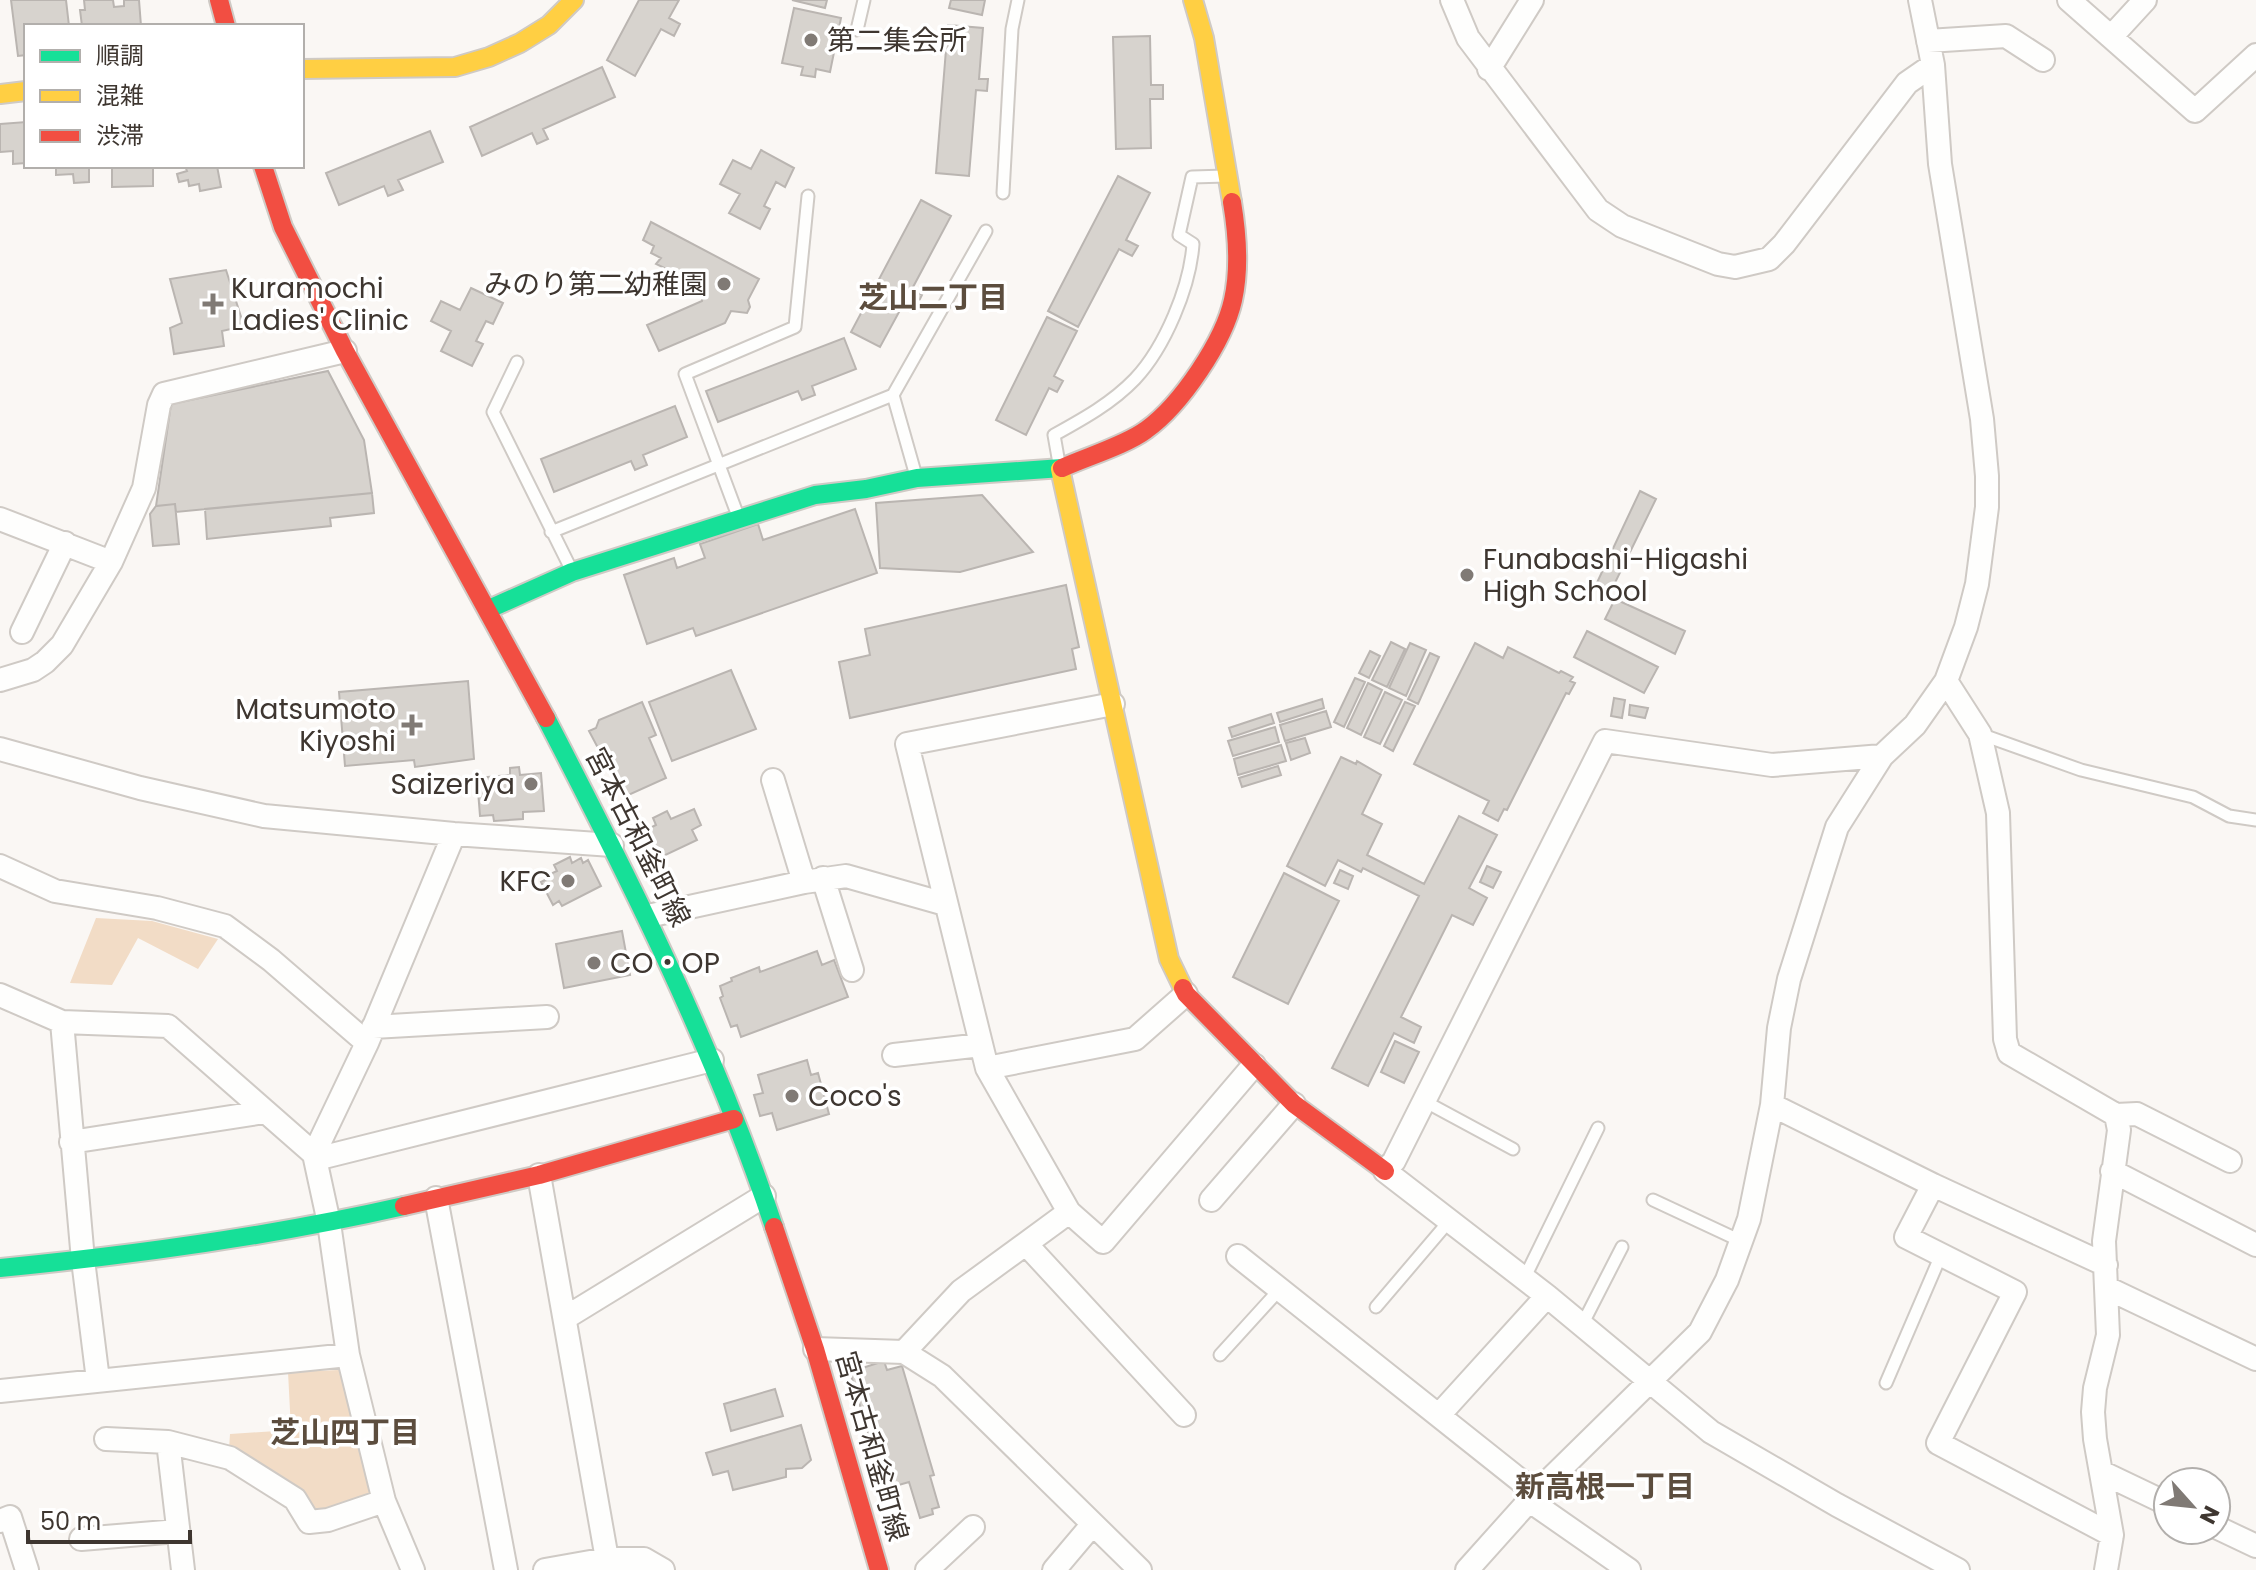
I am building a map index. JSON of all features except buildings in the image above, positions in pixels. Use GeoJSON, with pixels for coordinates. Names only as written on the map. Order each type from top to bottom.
{"type":"FeatureCollection","features":[{"type":"Feature","properties":{"kind":"street"},"geometry":{"type":"LineString","coordinates":[[219,0],[225,24]]}},
{"type":"Feature","properties":{"kind":"street"},"geometry":{"type":"LineString","coordinates":[[304,69],[455,67],[479,62],[538,34],[574,0]]}},
{"type":"Feature","properties":{"kind":"street"},"geometry":{"type":"LineString","coordinates":[[489,609],[572,572],[815,495],[866,489],[917,478],[1060,469],[1145,431],[1176,402],[1196,376],[1225,323],[1233,300],[1237,254],[1235,220],[1204,38],[1193,0]]}},
{"type":"Feature","properties":{"kind":"street"},"geometry":{"type":"LineString","coordinates":[[1452,0],[1468,38],[1489,69],[1598,210],[1639,233],[1718,264],[1735,267],[1769,259],[1784,244],[1907,83],[1933,65]]}},
{"type":"Feature","properties":{"kind":"street"},"geometry":{"type":"LineString","coordinates":[[1489,69],[1532,0]]}},
{"type":"Feature","properties":{"kind":"street"},"geometry":{"type":"LineString","coordinates":[[1467,1570],[1533,1497],[1700,1332],[1743,1242],[1756,1193],[1772,1105],[1779,1028],[1789,979],[1837,827],[1882,756],[1915,725],[1946,681],[1966,627],[1977,584],[1987,507],[1987,476],[1982,419],[1940,164],[1933,65],[1920,0]]}},
{"type":"Feature","properties":{"kind":"street"},"geometry":{"type":"LineString","coordinates":[[2069,0],[2195,111],[2256,55]]}},
{"type":"Feature","properties":{"kind":"street"},"geometry":{"type":"LineString","coordinates":[[2111,37],[2145,0]]}},
{"type":"Feature","properties":{"kind":"street"},"geometry":{"type":"LineString","coordinates":[[1928,41],[2006,36],[2043,60]]}},
{"type":"Feature","properties":{"kind":"street"},"geometry":{"type":"LineString","coordinates":[[0,94],[24,91]]}},
{"type":"Feature","properties":{"kind":"street","name":"宮本古和釜町線"},"geometry":{"type":"LineString","coordinates":[[264,168],[283,227],[345,351],[489,609],[612,845],[648,916],[712,1060],[764,1196],[815,1349],[879,1570]]}},
{"type":"Feature","properties":{"kind":"street"},"geometry":{"type":"LineString","coordinates":[[0,680],[33,670],[62,645],[111,562],[144,488],[159,405],[164,394],[345,351]]}},
{"type":"Feature","properties":{"kind":"street"},"geometry":{"type":"LineString","coordinates":[[1060,469],[1160,930],[1169,959],[1186,994],[1294,1104],[1547,1296],[1711,1432],[1958,1570]]}},
{"type":"Feature","properties":{"kind":"street"},"geometry":{"type":"LineString","coordinates":[[0,519],[111,562]]}},
{"type":"Feature","properties":{"kind":"street"},"geometry":{"type":"LineString","coordinates":[[22,632],[65,543]]}},
{"type":"Feature","properties":{"kind":"street"},"geometry":{"type":"LineString","coordinates":[[1946,681],[1980,734],[1998,813],[2005,1039],[2009,1053],[2116,1115],[2137,1114],[2230,1161]]}},
{"type":"Feature","properties":{"kind":"street"},"geometry":{"type":"LineString","coordinates":[[1113,704],[907,744],[987,1068],[1069,1212],[1103,1242],[1254,1065]]}},
{"type":"Feature","properties":{"kind":"street"},"geometry":{"type":"LineString","coordinates":[[1385,1171],[1394,1161],[1605,741],[1772,765],[1882,756]]}},
{"type":"Feature","properties":{"kind":"street"},"geometry":{"type":"LineString","coordinates":[[0,749],[140,788],[264,816],[612,845]]}},
{"type":"Feature","properties":{"kind":"street"},"geometry":{"type":"LineString","coordinates":[[773,780],[852,970]]}},
{"type":"Feature","properties":{"kind":"street"},"geometry":{"type":"LineString","coordinates":[[413,1570],[384,1501],[348,1355],[329,1223],[315,1156],[370,1035],[454,834]]}},
{"type":"Feature","properties":{"kind":"street"},"geometry":{"type":"LineString","coordinates":[[0,866],[55,891],[157,908],[225,926],[370,1035],[547,1017]]}},
{"type":"Feature","properties":{"kind":"street"},"geometry":{"type":"LineString","coordinates":[[648,916],[814,880],[846,876],[945,904]]}},
{"type":"Feature","properties":{"kind":"street"},"geometry":{"type":"LineString","coordinates":[[987,1068],[1135,1039],[1186,994]]}},
{"type":"Feature","properties":{"kind":"street"},"geometry":{"type":"LineString","coordinates":[[0,995],[62,1022],[168,1026],[315,1156]]}},
{"type":"Feature","properties":{"kind":"street"},"geometry":{"type":"LineString","coordinates":[[62,1022],[71,1142],[98,1380]]}},
{"type":"Feature","properties":{"kind":"street"},"geometry":{"type":"LineString","coordinates":[[894,1055],[981,1045]]}},
{"type":"Feature","properties":{"kind":"street"},"geometry":{"type":"LineString","coordinates":[[315,1156],[712,1060]]}},
{"type":"Feature","properties":{"kind":"street"},"geometry":{"type":"LineString","coordinates":[[1211,1200],[1294,1104]]}},
{"type":"Feature","properties":{"kind":"street"},"geometry":{"type":"LineString","coordinates":[[1772,1105],[1933,1185],[2256,1359]]}},
{"type":"Feature","properties":{"kind":"street"},"geometry":{"type":"LineString","coordinates":[[71,1142],[264,1112]]}},
{"type":"Feature","properties":{"kind":"street"},"geometry":{"type":"LineString","coordinates":[[2106,1570],[2112,1535],[2093,1412],[2095,1388],[2108,1335],[2104,1241],[2119,1130],[2116,1115]]}},
{"type":"Feature","properties":{"kind":"street"},"geometry":{"type":"LineString","coordinates":[[0,1268],[83,1260],[329,1223],[539,1175],[734,1119]]}},
{"type":"Feature","properties":{"kind":"street"},"geometry":{"type":"LineString","coordinates":[[2112,1171],[2256,1245]]}},
{"type":"Feature","properties":{"kind":"street"},"geometry":{"type":"LineString","coordinates":[[539,1175],[607,1559]]}},
{"type":"Feature","properties":{"kind":"street"},"geometry":{"type":"LineString","coordinates":[[1933,1185],[1906,1237],[2015,1292],[1938,1443],[2112,1535]]}},
{"type":"Feature","properties":{"kind":"street"},"geometry":{"type":"LineString","coordinates":[[565,1318],[764,1196]]}},
{"type":"Feature","properties":{"kind":"street"},"geometry":{"type":"LineString","coordinates":[[436,1198],[506,1570]]}},
{"type":"Feature","properties":{"kind":"street"},"geometry":{"type":"LineString","coordinates":[[904,1352],[961,1291],[1069,1212]]}},
{"type":"Feature","properties":{"kind":"street"},"geometry":{"type":"LineString","coordinates":[[1026,1244],[1184,1415]]}},
{"type":"Feature","properties":{"kind":"street"},"geometry":{"type":"LineString","coordinates":[[1238,1256],[1439,1415],[1533,1497],[1629,1570]]}},
{"type":"Feature","properties":{"kind":"street"},"geometry":{"type":"LineString","coordinates":[[1439,1415],[1547,1296]]}},
{"type":"Feature","properties":{"kind":"street"},"geometry":{"type":"LineString","coordinates":[[815,1349],[904,1352],[942,1376],[1140,1570]]}},
{"type":"Feature","properties":{"kind":"street"},"geometry":{"type":"LineString","coordinates":[[0,1391],[348,1355]]}},
{"type":"Feature","properties":{"kind":"street"},"geometry":{"type":"LineString","coordinates":[[106,1439],[168,1442],[230,1458],[295,1499],[309,1522],[328,1520],[384,1501]]}},
{"type":"Feature","properties":{"kind":"street"},"geometry":{"type":"LineString","coordinates":[[168,1442],[183,1570]]}},
{"type":"Feature","properties":{"kind":"street"},"geometry":{"type":"LineString","coordinates":[[2101,1472],[2152,1496]]}},
{"type":"Feature","properties":{"kind":"street"},"geometry":{"type":"LineString","coordinates":[[0,1521],[10,1517],[27,1570]]}},
{"type":"Feature","properties":{"kind":"street"},"geometry":{"type":"LineString","coordinates":[[1054,1570],[1092,1525]]}},
{"type":"Feature","properties":{"kind":"street"},"geometry":{"type":"LineString","coordinates":[[927,1570],[973,1527]]}},
{"type":"Feature","properties":{"kind":"street"},"geometry":{"type":"LineString","coordinates":[[81,1539],[178,1531]]}},
{"type":"Feature","properties":{"kind":"street"},"geometry":{"type":"LineString","coordinates":[[2232,1535],[2256,1546]]}},
{"type":"Feature","properties":{"kind":"street"},"geometry":{"type":"LineString","coordinates":[[545,1570],[607,1559],[644,1559],[663,1570]]}},
{"type":"Feature","properties":{"kind":"lane"},"geometry":{"type":"LineString","coordinates":[[857,30],[864,0]]}},
{"type":"Feature","properties":{"kind":"lane"},"geometry":{"type":"LineString","coordinates":[[1003,193],[1012,29],[1018,0]]}},
{"type":"Feature","properties":{"kind":"lane"},"geometry":{"type":"LineString","coordinates":[[1060,469],[1054,435],[1091,415],[1137,377],[1172,321],[1191,269],[1193,244],[1179,235],[1192,177],[1226,176]]}},
{"type":"Feature","properties":{"kind":"lane"},"geometry":{"type":"LineString","coordinates":[[739,519],[685,374],[795,327],[808,196]]}},
{"type":"Feature","properties":{"kind":"lane"},"geometry":{"type":"LineString","coordinates":[[551,532],[893,395],[986,231]]}},
{"type":"Feature","properties":{"kind":"lane"},"geometry":{"type":"LineString","coordinates":[[517,362],[493,412],[572,572]]}},
{"type":"Feature","properties":{"kind":"lane"},"geometry":{"type":"LineString","coordinates":[[893,395],[917,478]]}},
{"type":"Feature","properties":{"kind":"lane"},"geometry":{"type":"LineString","coordinates":[[1980,734],[2081,770],[2193,797],[2229,816],[2256,820]]}},
{"type":"Feature","properties":{"kind":"lane"},"geometry":{"type":"LineString","coordinates":[[1424,1101],[1513,1149]]}},
{"type":"Feature","properties":{"kind":"lane"},"geometry":{"type":"LineString","coordinates":[[1524,1279],[1598,1128]]}},
{"type":"Feature","properties":{"kind":"lane"},"geometry":{"type":"LineString","coordinates":[[1653,1200],[1743,1242]]}},
{"type":"Feature","properties":{"kind":"lane"},"geometry":{"type":"LineString","coordinates":[[1376,1307],[1450,1220]]}},
{"type":"Feature","properties":{"kind":"lane"},"geometry":{"type":"LineString","coordinates":[[1582,1325],[1622,1247]]}},
{"type":"Feature","properties":{"kind":"lane"},"geometry":{"type":"LineString","coordinates":[[1886,1383],[1941,1255]]}},
{"type":"Feature","properties":{"kind":"lane"},"geometry":{"type":"LineString","coordinates":[[1220,1355],[1280,1289]]}},
{"type":"Feature","properties":{"kind":"shaded area"},"geometry":{"type":"Polygon","coordinates":[[[96,918],[152,921],[218,939],[198,969],[138,938],[112,985],[70,983],[96,918]]]}},
{"type":"Feature","properties":{"kind":"shaded area"},"geometry":{"type":"Polygon","coordinates":[[[339,1370],[372,1494],[314,1512],[229,1449],[230,1434],[291,1430],[288,1372],[339,1370]]]}},
{"type":"Feature","properties":{"kind":"traffic: fast"},"geometry":{"type":"LineString","coordinates":[[489,609],[572,572],[815,495],[866,489],[917,478],[1062,468]]}},
{"type":"Feature","properties":{"kind":"traffic: fast"},"geometry":{"type":"LineString","coordinates":[[546,718],[610,843],[699,1032],[774,1227]]}},
{"type":"Feature","properties":{"kind":"traffic: fast"},"geometry":{"type":"LineString","coordinates":[[0,1268],[203,1243],[304,1227],[404,1206]]}},
{"type":"Feature","properties":{"kind":"traffic: slow"},"geometry":{"type":"LineString","coordinates":[[304,69],[455,67],[520,43],[549,25],[574,0]]}},
{"type":"Feature","properties":{"kind":"traffic: slow"},"geometry":{"type":"LineString","coordinates":[[1193,0],[1204,38],[1232,202]]}},
{"type":"Feature","properties":{"kind":"traffic: slow"},"geometry":{"type":"LineString","coordinates":[[0,94],[24,91]]}},
{"type":"Feature","properties":{"kind":"traffic: slow"},"geometry":{"type":"LineString","coordinates":[[1060,469],[1169,959],[1183,988]]}},
{"type":"Feature","properties":{"kind":"traffic: jam"},"geometry":{"type":"LineString","coordinates":[[219,0],[225,24]]}},
{"type":"Feature","properties":{"kind":"traffic: jam"},"geometry":{"type":"LineString","coordinates":[[264,168],[283,227],[345,351],[546,718]]}},
{"type":"Feature","properties":{"kind":"traffic: jam"},"geometry":{"type":"LineString","coordinates":[[1062,468],[1117,446],[1146,430],[1187,389],[1211,353],[1233,300],[1237,251],[1232,202]]}},
{"type":"Feature","properties":{"kind":"traffic: jam"},"geometry":{"type":"LineString","coordinates":[[1183,988],[1294,1104],[1385,1171]]}},
{"type":"Feature","properties":{"kind":"traffic: jam"},"geometry":{"type":"LineString","coordinates":[[404,1206],[539,1175],[734,1119]]}},
{"type":"Feature","properties":{"kind":"traffic: jam"},"geometry":{"type":"LineString","coordinates":[[774,1227],[815,1349],[879,1570]]}},
{"type":"Feature","properties":{"kind":"place","name":"第二集会所"},"geometry":{"type":"Point","coordinates":[811,40]}},
{"type":"Feature","properties":{"kind":"place","name":"みのり第二幼稚園"},"geometry":{"type":"Point","coordinates":[724,284]}},
{"type":"Feature","properties":{"kind":"place","name":"Kuramochi Ladies' Clinic"},"geometry":{"type":"Point","coordinates":[213,304]}},
{"type":"Feature","properties":{"kind":"place","name":"Funabashi-Higashi High School"},"geometry":{"type":"Point","coordinates":[1467,575]}},
{"type":"Feature","properties":{"kind":"place","name":"Matsumoto Kiyoshi"},"geometry":{"type":"Point","coordinates":[412,725]}},
{"type":"Feature","properties":{"kind":"place","name":"Saizeriya"},"geometry":{"type":"Point","coordinates":[531,784]}},
{"type":"Feature","properties":{"kind":"place","name":"KFC"},"geometry":{"type":"Point","coordinates":[568,881]}},
{"type":"Feature","properties":{"kind":"place","name":"CO・OP"},"geometry":{"type":"Point","coordinates":[594,963]}},
{"type":"Feature","properties":{"kind":"place","name":"Coco's"},"geometry":{"type":"Point","coordinates":[792,1096]}},
{"type":"Feature","properties":{"kind":"district","name":"芝山二丁目"},"geometry":{"type":"Point","coordinates":[933,297]}},
{"type":"Feature","properties":{"kind":"district","name":"芝山四丁目"},"geometry":{"type":"Point","coordinates":[345,1432]}},
{"type":"Feature","properties":{"kind":"district","name":"新高根一丁目"},"geometry":{"type":"Point","coordinates":[1605,1486]}}]}
